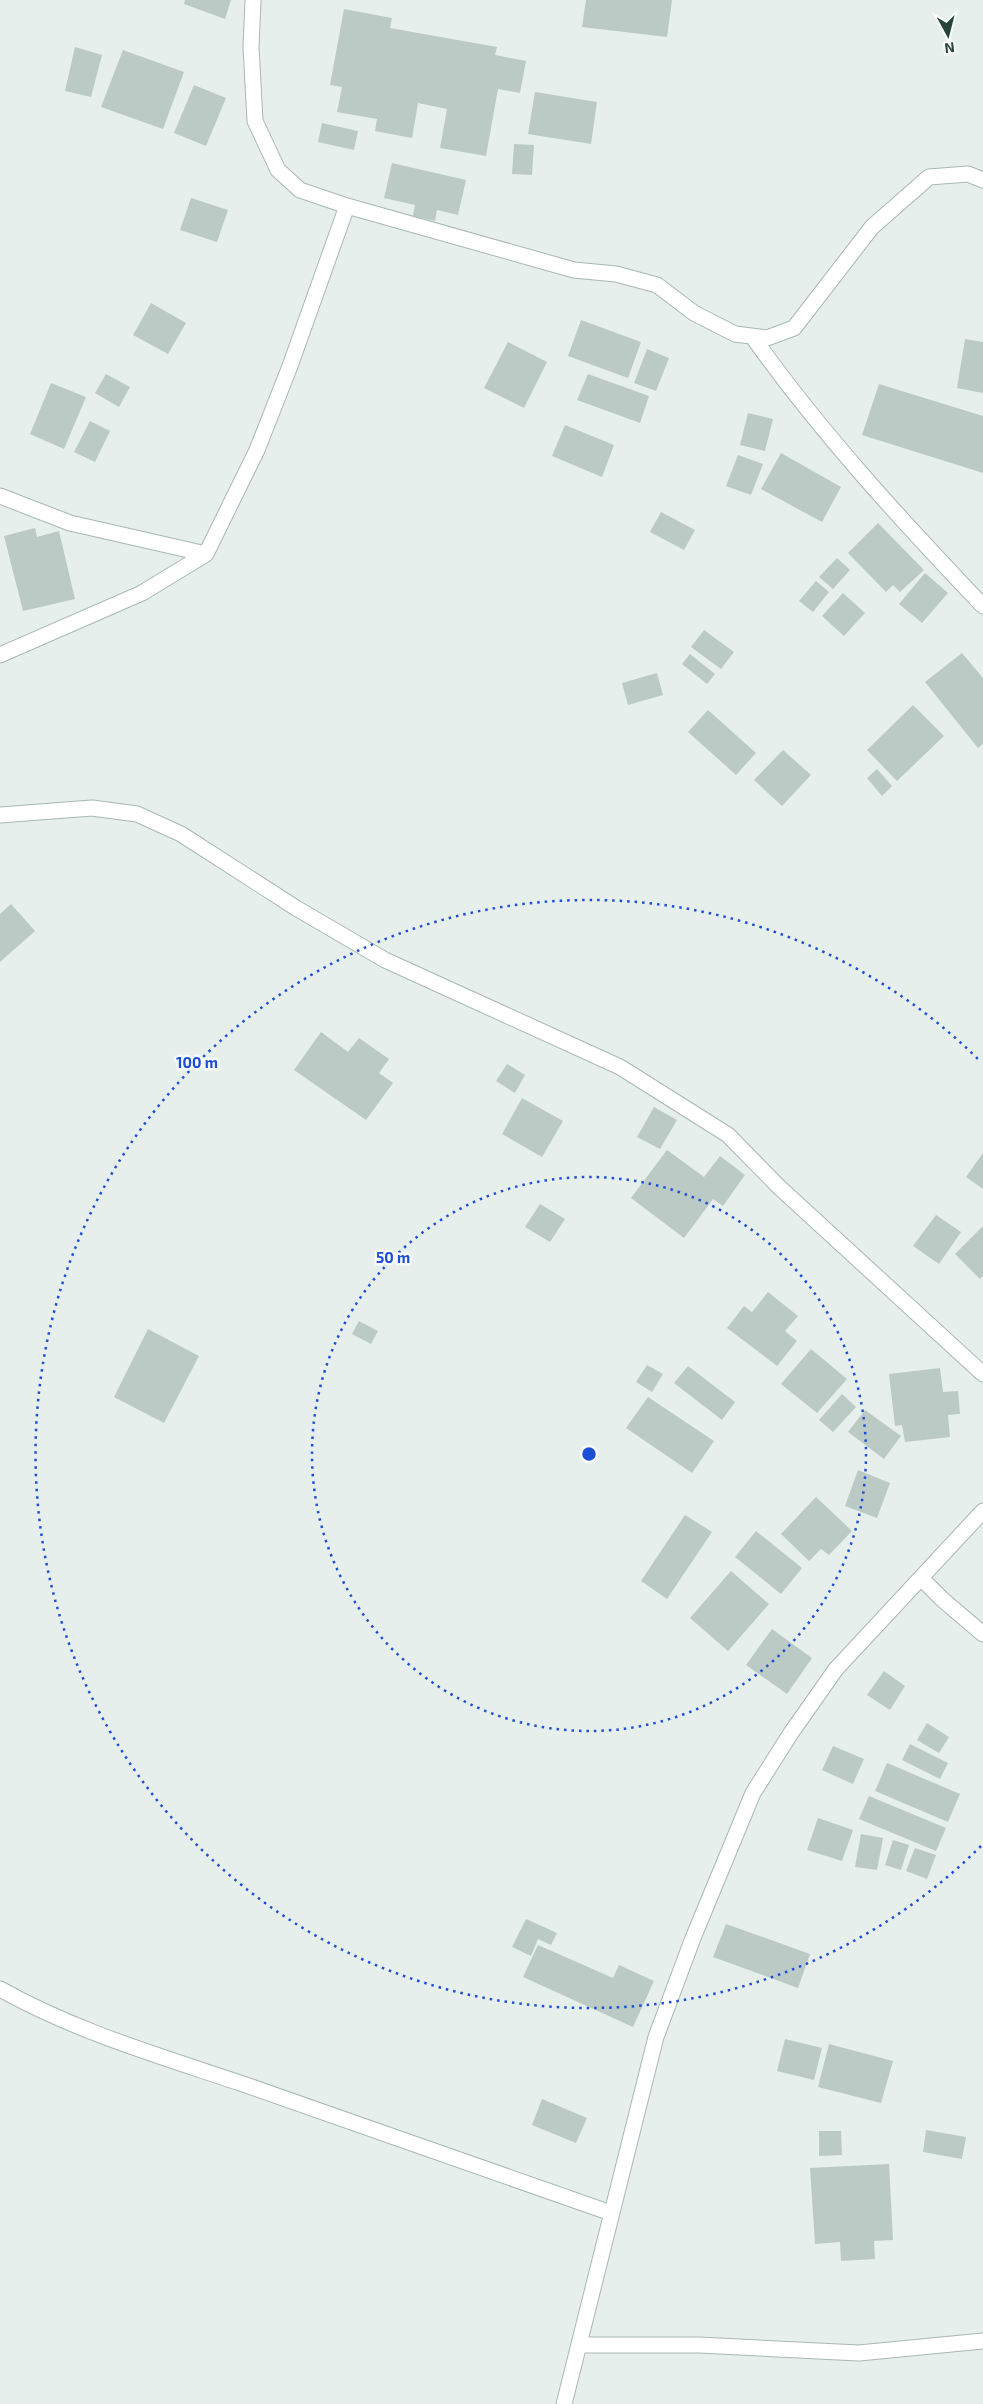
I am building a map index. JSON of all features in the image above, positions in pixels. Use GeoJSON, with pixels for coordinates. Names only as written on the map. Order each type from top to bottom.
{"type":"FeatureCollection","features":[{"type":"Feature","properties":{"kind":"street"},"geometry":{"type":"LineString","coordinates":[[253,0],[251,47],[255,121],[278,170],[300,190],[347,206],[574,270],[616,274],[657,285],[694,313],[735,334],[767,338],[794,328],[872,227],[929,176],[968,174],[983,180]]}},
{"type":"Feature","properties":{"kind":"street"},"geometry":{"type":"LineString","coordinates":[[0,655],[142,593],[206,554],[257,450],[290,366],[347,206]]}},
{"type":"Feature","properties":{"kind":"street"},"geometry":{"type":"LineString","coordinates":[[752,336],[784,381],[835,442],[892,508],[983,606]]}},
{"type":"Feature","properties":{"kind":"street"},"geometry":{"type":"LineString","coordinates":[[0,496],[70,523],[206,554]]}},
{"type":"Feature","properties":{"kind":"street"},"geometry":{"type":"LineString","coordinates":[[0,815],[92,808],[137,814],[181,834],[296,908],[385,960],[620,1067],[728,1135],[780,1187],[983,1374]]}},
{"type":"Feature","properties":{"kind":"street"},"geometry":{"type":"LineString","coordinates":[[564,2404],[656,2037],[693,1938],[753,1793],[790,1733],[836,1669],[983,1512]]}},
{"type":"Feature","properties":{"kind":"street"},"geometry":{"type":"LineString","coordinates":[[921,1578],[943,1600],[983,1634]]}},
{"type":"Feature","properties":{"kind":"street"},"geometry":{"type":"LineString","coordinates":[[0,1990],[33,2008],[122,2045],[240,2083],[611,2213]]}},
{"type":"Feature","properties":{"kind":"street"},"geometry":{"type":"LineString","coordinates":[[579,2345],[699,2345],[859,2353],[983,2341]]}},
{"type":"Feature","properties":{"kind":"building"},"geometry":{"type":"Polygon","coordinates":[[[185,0],[231,0],[225,19],[184,4],[185,0]]]}},
{"type":"Feature","properties":{"kind":"building"},"geometry":{"type":"Polygon","coordinates":[[[586,0],[672,0],[667,37],[582,27],[586,0]]]}},
{"type":"Feature","properties":{"kind":"building"},"geometry":{"type":"Polygon","coordinates":[[[344,9],[392,18],[390,28],[497,47],[495,55],[526,61],[520,93],[498,89],[486,156],[440,148],[447,109],[418,103],[412,138],[375,131],[377,119],[337,112],[342,87],[330,85],[344,9]]]}},
{"type":"Feature","properties":{"kind":"building"},"geometry":{"type":"Polygon","coordinates":[[[75,47],[102,55],[91,97],[65,91],[75,47]]]}},
{"type":"Feature","properties":{"kind":"building"},"geometry":{"type":"Polygon","coordinates":[[[123,50],[184,72],[163,129],[101,107],[123,50]]]}},
{"type":"Feature","properties":{"kind":"building"},"geometry":{"type":"Polygon","coordinates":[[[194,85],[226,98],[206,146],[174,133],[194,85]]]}},
{"type":"Feature","properties":{"kind":"building"},"geometry":{"type":"Polygon","coordinates":[[[535,92],[597,102],[591,144],[528,134],[535,92]]]}},
{"type":"Feature","properties":{"kind":"building"},"geometry":{"type":"Polygon","coordinates":[[[322,123],[358,131],[354,150],[318,142],[322,123]]]}},
{"type":"Feature","properties":{"kind":"building"},"geometry":{"type":"Polygon","coordinates":[[[514,144],[534,145],[532,175],[512,174],[514,144]]]}},
{"type":"Feature","properties":{"kind":"building"},"geometry":{"type":"Polygon","coordinates":[[[392,163],[466,180],[458,215],[437,210],[435,221],[413,216],[415,205],[384,198],[392,163]]]}},
{"type":"Feature","properties":{"kind":"building"},"geometry":{"type":"Polygon","coordinates":[[[191,198],[228,210],[217,242],[180,230],[191,198]]]}},
{"type":"Feature","properties":{"kind":"building"},"geometry":{"type":"Polygon","coordinates":[[[151,303],[186,323],[168,354],[133,335],[151,303]]]}},
{"type":"Feature","properties":{"kind":"building"},"geometry":{"type":"Polygon","coordinates":[[[581,320],[641,342],[628,378],[568,356],[581,320]]]}},
{"type":"Feature","properties":{"kind":"building"},"geometry":{"type":"Polygon","coordinates":[[[965,339],[983,342],[983,393],[957,388],[965,339]]]}},
{"type":"Feature","properties":{"kind":"building"},"geometry":{"type":"Polygon","coordinates":[[[508,342],[547,362],[524,408],[484,388],[508,342]]]}},
{"type":"Feature","properties":{"kind":"building"},"geometry":{"type":"Polygon","coordinates":[[[647,349],[669,358],[656,391],[634,383],[647,349]]]}},
{"type":"Feature","properties":{"kind":"building"},"geometry":{"type":"Polygon","coordinates":[[[106,374],[130,387],[119,407],[95,393],[106,374]]]}},
{"type":"Feature","properties":{"kind":"building"},"geometry":{"type":"Polygon","coordinates":[[[588,374],[649,396],[640,423],[577,400],[588,374]]]}},
{"type":"Feature","properties":{"kind":"building"},"geometry":{"type":"Polygon","coordinates":[[[51,383],[86,397],[64,449],[30,434],[51,383]]]}},
{"type":"Feature","properties":{"kind":"building"},"geometry":{"type":"Polygon","coordinates":[[[879,384],[983,416],[983,473],[862,435],[879,384]]]}},
{"type":"Feature","properties":{"kind":"building"},"geometry":{"type":"Polygon","coordinates":[[[748,413],[773,419],[765,451],[740,445],[748,413]]]}},
{"type":"Feature","properties":{"kind":"building"},"geometry":{"type":"Polygon","coordinates":[[[90,421],[110,431],[95,462],[74,452],[90,421]]]}},
{"type":"Feature","properties":{"kind":"building"},"geometry":{"type":"Polygon","coordinates":[[[565,425],[614,445],[602,477],[552,456],[565,425]]]}},
{"type":"Feature","properties":{"kind":"building"},"geometry":{"type":"Polygon","coordinates":[[[781,453],[841,487],[822,522],[761,489],[781,453]]]}},
{"type":"Feature","properties":{"kind":"building"},"geometry":{"type":"Polygon","coordinates":[[[738,455],[763,464],[751,495],[726,486],[738,455]]]}},
{"type":"Feature","properties":{"kind":"building"},"geometry":{"type":"Polygon","coordinates":[[[661,512],[695,530],[684,550],[650,532],[661,512]]]}},
{"type":"Feature","properties":{"kind":"building"},"geometry":{"type":"Polygon","coordinates":[[[878,523],[924,570],[900,592],[893,585],[886,592],[848,553],[878,523]]]}},
{"type":"Feature","properties":{"kind":"building"},"geometry":{"type":"Polygon","coordinates":[[[35,528],[37,537],[59,531],[75,599],[23,611],[4,536],[35,528]]]}},
{"type":"Feature","properties":{"kind":"building"},"geometry":{"type":"Polygon","coordinates":[[[837,558],[850,570],[833,589],[819,577],[837,558]]]}},
{"type":"Feature","properties":{"kind":"building"},"geometry":{"type":"Polygon","coordinates":[[[925,573],[948,593],[922,623],[899,604],[925,573]]]}},
{"type":"Feature","properties":{"kind":"building"},"geometry":{"type":"Polygon","coordinates":[[[816,581],[829,592],[813,612],[799,601],[816,581]]]}},
{"type":"Feature","properties":{"kind":"building"},"geometry":{"type":"Polygon","coordinates":[[[843,593],[865,613],[844,636],[822,616],[843,593]]]}},
{"type":"Feature","properties":{"kind":"building"},"geometry":{"type":"Polygon","coordinates":[[[704,630],[734,652],[721,669],[691,647],[704,630]]]}},
{"type":"Feature","properties":{"kind":"building"},"geometry":{"type":"Polygon","coordinates":[[[962,653],[983,678],[983,744],[978,748],[925,682],[962,653]]]}},
{"type":"Feature","properties":{"kind":"building"},"geometry":{"type":"Polygon","coordinates":[[[690,654],[715,674],[707,684],[682,664],[690,654]]]}},
{"type":"Feature","properties":{"kind":"building"},"geometry":{"type":"Polygon","coordinates":[[[657,673],[663,695],[628,705],[622,683],[657,673]]]}},
{"type":"Feature","properties":{"kind":"building"},"geometry":{"type":"Polygon","coordinates":[[[913,705],[944,736],[897,781],[867,750],[913,705]]]}},
{"type":"Feature","properties":{"kind":"building"},"geometry":{"type":"Polygon","coordinates":[[[708,710],[756,753],[736,775],[688,732],[708,710]]]}},
{"type":"Feature","properties":{"kind":"building"},"geometry":{"type":"Polygon","coordinates":[[[783,750],[811,775],[782,806],[754,780],[783,750]]]}},
{"type":"Feature","properties":{"kind":"building"},"geometry":{"type":"Polygon","coordinates":[[[877,769],[892,786],[882,796],[867,778],[877,769]]]}},
{"type":"Feature","properties":{"kind":"building"},"geometry":{"type":"Polygon","coordinates":[[[11,904],[35,931],[0,962],[0,914],[11,904]]]}},
{"type":"Feature","properties":{"kind":"building"},"geometry":{"type":"Polygon","coordinates":[[[321,1032],[348,1052],[359,1038],[389,1059],[379,1073],[393,1083],[366,1120],[294,1070],[321,1032]]]}},
{"type":"Feature","properties":{"kind":"building"},"geometry":{"type":"Polygon","coordinates":[[[507,1064],[525,1075],[515,1093],[496,1081],[507,1064]]]}},
{"type":"Feature","properties":{"kind":"building"},"geometry":{"type":"Polygon","coordinates":[[[522,1098],[563,1121],[542,1157],[502,1134],[522,1098]]]}},
{"type":"Feature","properties":{"kind":"building"},"geometry":{"type":"Polygon","coordinates":[[[654,1107],[677,1120],[660,1149],[637,1137],[654,1107]]]}},
{"type":"Feature","properties":{"kind":"building"},"geometry":{"type":"Polygon","coordinates":[[[667,1150],[704,1177],[720,1156],[745,1175],[723,1206],[713,1199],[684,1238],[631,1198],[667,1150]]]}},
{"type":"Feature","properties":{"kind":"building"},"geometry":{"type":"Polygon","coordinates":[[[983,1153],[983,1189],[966,1177],[983,1153]]]}},
{"type":"Feature","properties":{"kind":"building"},"geometry":{"type":"Polygon","coordinates":[[[540,1204],[565,1219],[550,1242],[525,1227],[540,1204]]]}},
{"type":"Feature","properties":{"kind":"building"},"geometry":{"type":"Polygon","coordinates":[[[936,1215],[961,1232],[939,1264],[913,1246],[936,1215]]]}},
{"type":"Feature","properties":{"kind":"building"},"geometry":{"type":"Polygon","coordinates":[[[983,1226],[983,1276],[980,1279],[955,1254],[983,1226]]]}},
{"type":"Feature","properties":{"kind":"building"},"geometry":{"type":"Polygon","coordinates":[[[768,1292],[798,1316],[785,1331],[797,1341],[777,1366],[727,1328],[744,1306],[752,1312],[768,1292]]]}},
{"type":"Feature","properties":{"kind":"building"},"geometry":{"type":"Polygon","coordinates":[[[359,1321],[378,1331],[371,1344],[352,1334],[359,1321]]]}},
{"type":"Feature","properties":{"kind":"building"},"geometry":{"type":"Polygon","coordinates":[[[148,1329],[199,1356],[164,1423],[114,1397],[148,1329]]]}},
{"type":"Feature","properties":{"kind":"building"},"geometry":{"type":"Polygon","coordinates":[[[811,1349],[847,1379],[817,1413],[781,1384],[811,1349]]]}},
{"type":"Feature","properties":{"kind":"building"},"geometry":{"type":"Polygon","coordinates":[[[647,1365],[663,1374],[652,1392],[636,1382],[647,1365]]]}},
{"type":"Feature","properties":{"kind":"building"},"geometry":{"type":"Polygon","coordinates":[[[688,1366],[735,1402],[722,1420],[674,1383],[688,1366]]]}},
{"type":"Feature","properties":{"kind":"building"},"geometry":{"type":"Polygon","coordinates":[[[940,1368],[943,1392],[958,1391],[960,1414],[948,1415],[950,1437],[905,1442],[902,1425],[895,1426],[889,1374],[940,1368]]]}},
{"type":"Feature","properties":{"kind":"building"},"geometry":{"type":"Polygon","coordinates":[[[842,1394],[856,1407],[833,1432],[819,1420],[842,1394]]]}},
{"type":"Feature","properties":{"kind":"building"},"geometry":{"type":"Polygon","coordinates":[[[648,1397],[714,1441],[692,1473],[626,1428],[648,1397]]]}},
{"type":"Feature","properties":{"kind":"building"},"geometry":{"type":"Polygon","coordinates":[[[865,1410],[901,1436],[884,1459],[848,1432],[865,1410]]]}},
{"type":"Feature","properties":{"kind":"building"},"geometry":{"type":"Polygon","coordinates":[[[858,1470],[890,1483],[877,1518],[845,1506],[858,1470]]]}},
{"type":"Feature","properties":{"kind":"building"},"geometry":{"type":"Polygon","coordinates":[[[816,1497],[852,1531],[829,1555],[821,1549],[809,1561],[781,1534],[816,1497]]]}},
{"type":"Feature","properties":{"kind":"building"},"geometry":{"type":"Polygon","coordinates":[[[685,1515],[712,1532],[667,1599],[641,1581],[685,1515]]]}},
{"type":"Feature","properties":{"kind":"building"},"geometry":{"type":"Polygon","coordinates":[[[756,1531],[802,1568],[781,1594],[735,1557],[756,1531]]]}},
{"type":"Feature","properties":{"kind":"building"},"geometry":{"type":"Polygon","coordinates":[[[731,1571],[769,1604],[728,1651],[690,1618],[731,1571]]]}},
{"type":"Feature","properties":{"kind":"building"},"geometry":{"type":"Polygon","coordinates":[[[772,1629],[812,1658],[787,1694],[746,1665],[772,1629]]]}},
{"type":"Feature","properties":{"kind":"building"},"geometry":{"type":"Polygon","coordinates":[[[884,1671],[905,1686],[890,1710],[867,1695],[884,1671]]]}},
{"type":"Feature","properties":{"kind":"building"},"geometry":{"type":"Polygon","coordinates":[[[927,1723],[949,1737],[939,1753],[917,1740],[927,1723]]]}},
{"type":"Feature","properties":{"kind":"building"},"geometry":{"type":"Polygon","coordinates":[[[910,1744],[948,1763],[940,1779],[902,1760],[910,1744]]]}},
{"type":"Feature","properties":{"kind":"building"},"geometry":{"type":"Polygon","coordinates":[[[833,1746],[864,1759],[853,1784],[822,1770],[833,1746]]]}},
{"type":"Feature","properties":{"kind":"building"},"geometry":{"type":"Polygon","coordinates":[[[887,1763],[960,1794],[948,1822],[875,1791],[887,1763]]]}},
{"type":"Feature","properties":{"kind":"building"},"geometry":{"type":"Polygon","coordinates":[[[869,1796],[946,1828],[936,1851],[859,1819],[869,1796]]]}},
{"type":"Feature","properties":{"kind":"building"},"geometry":{"type":"Polygon","coordinates":[[[818,1818],[853,1830],[842,1861],[807,1850],[818,1818]]]}},
{"type":"Feature","properties":{"kind":"building"},"geometry":{"type":"Polygon","coordinates":[[[861,1834],[883,1838],[877,1870],[855,1867],[861,1834]]]}},
{"type":"Feature","properties":{"kind":"building"},"geometry":{"type":"Polygon","coordinates":[[[893,1840],[909,1845],[901,1870],[885,1865],[893,1840]]]}},
{"type":"Feature","properties":{"kind":"building"},"geometry":{"type":"Polygon","coordinates":[[[915,1848],[936,1855],[927,1879],[906,1871],[915,1848]]]}},
{"type":"Feature","properties":{"kind":"building"},"geometry":{"type":"Polygon","coordinates":[[[526,1919],[557,1933],[551,1945],[538,1939],[531,1956],[512,1947],[526,1919]]]}},
{"type":"Feature","properties":{"kind":"building"},"geometry":{"type":"Polygon","coordinates":[[[726,1924],[810,1954],[798,1988],[713,1957],[726,1924]]]}},
{"type":"Feature","properties":{"kind":"building"},"geometry":{"type":"Polygon","coordinates":[[[538,1945],[613,1978],[619,1965],[654,1981],[633,2027],[523,1977],[538,1945]]]}},
{"type":"Feature","properties":{"kind":"building"},"geometry":{"type":"Polygon","coordinates":[[[785,2039],[822,2048],[814,2080],[777,2071],[785,2039]]]}},
{"type":"Feature","properties":{"kind":"building"},"geometry":{"type":"Polygon","coordinates":[[[829,2044],[893,2061],[881,2103],[818,2087],[829,2044]]]}},
{"type":"Feature","properties":{"kind":"building"},"geometry":{"type":"Polygon","coordinates":[[[542,2099],[587,2118],[576,2143],[532,2125],[542,2099]]]}},
{"type":"Feature","properties":{"kind":"building"},"geometry":{"type":"Polygon","coordinates":[[[926,2130],[966,2137],[962,2159],[923,2152],[926,2130]]]}},
{"type":"Feature","properties":{"kind":"building"},"geometry":{"type":"Polygon","coordinates":[[[819,2131],[841,2131],[842,2155],[819,2156],[819,2131]]]}},
{"type":"Feature","properties":{"kind":"building"},"geometry":{"type":"Polygon","coordinates":[[[889,2164],[893,2240],[874,2241],[875,2259],[841,2261],[840,2242],[815,2244],[810,2168],[889,2164]]]}}]}
